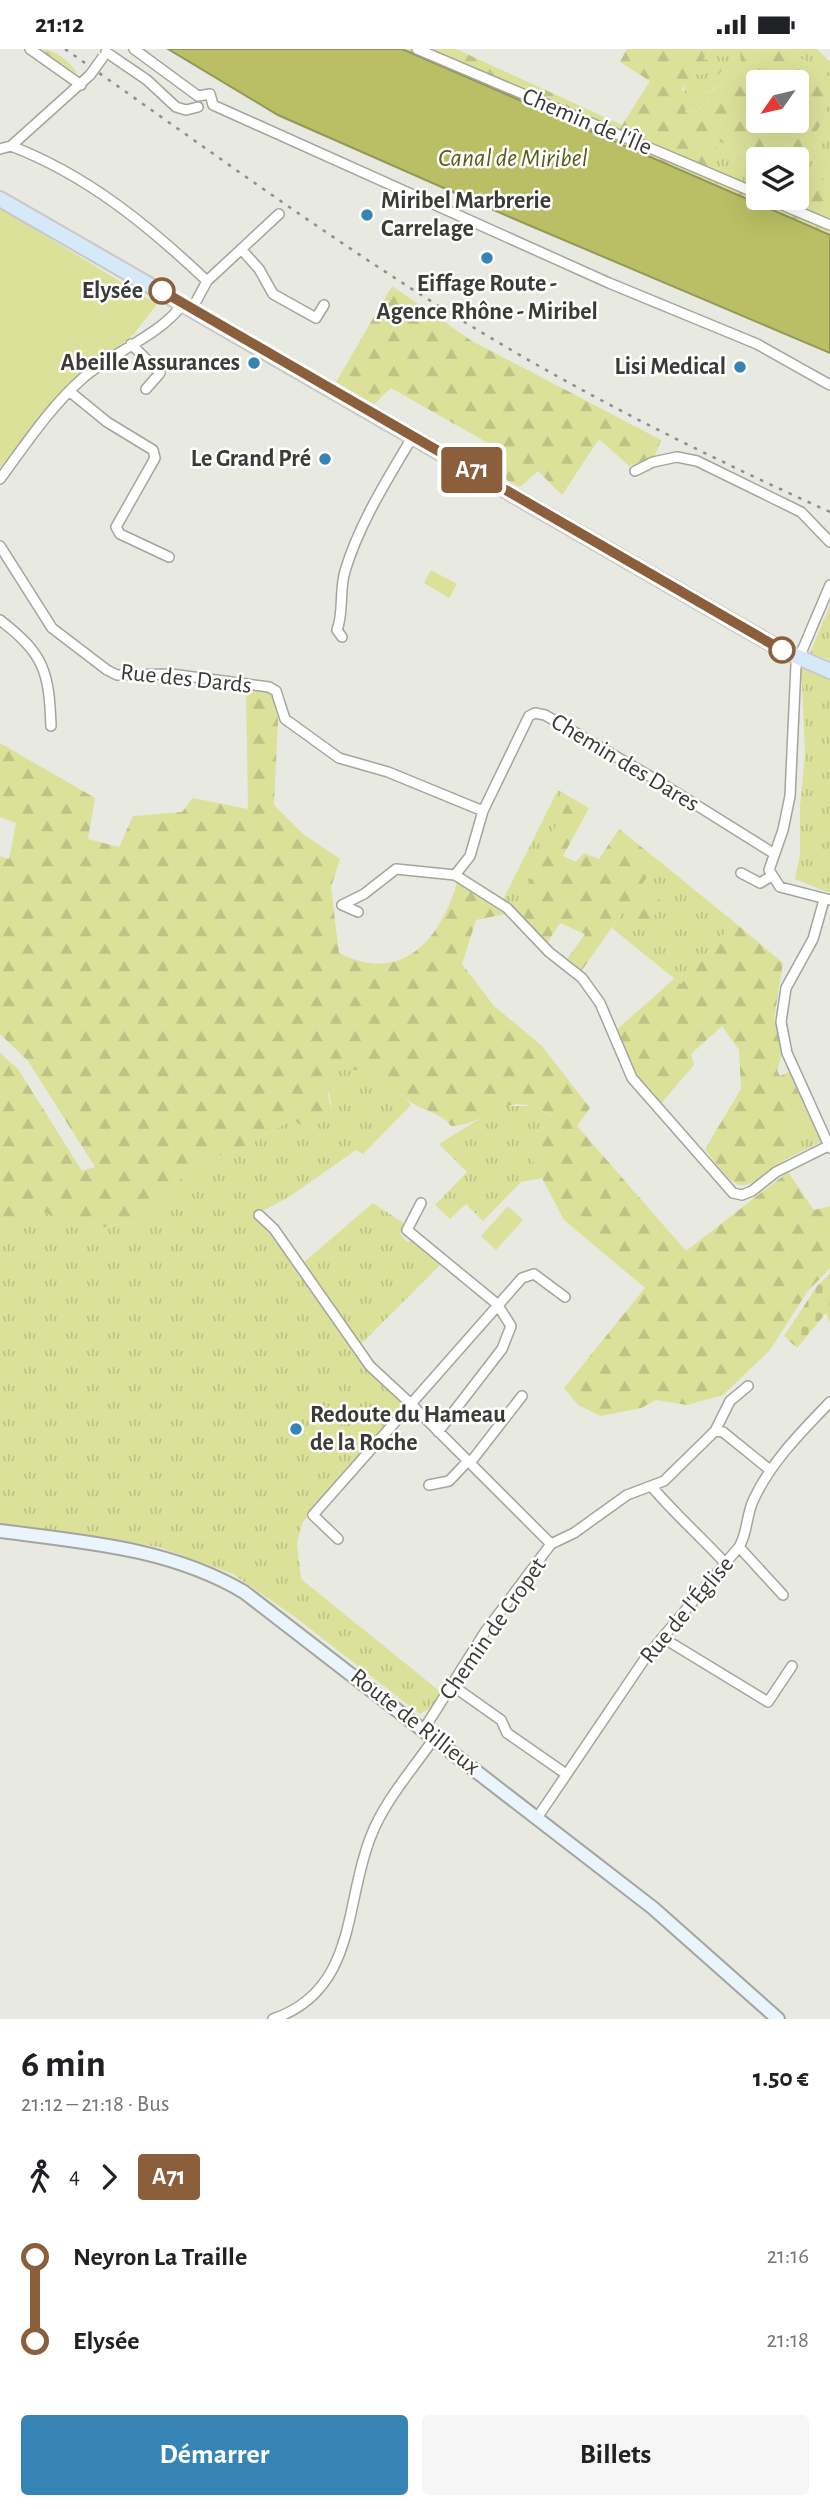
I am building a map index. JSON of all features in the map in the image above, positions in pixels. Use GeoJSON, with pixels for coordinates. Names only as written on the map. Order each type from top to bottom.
{"type":"FeatureCollection","features":[{"type":"Feature","properties":{"kind":"main road"},"geometry":{"type":"LineString","coordinates":[[0,199],[799,660],[830,671]]}},
{"type":"Feature","properties":{"kind":"street"},"geometry":{"type":"LineString","coordinates":[[30,49],[81,85]]}},
{"type":"Feature","properties":{"kind":"street"},"geometry":{"type":"LineString","coordinates":[[134,49],[198,96],[209,94],[213,105],[570,263],[609,283],[757,344],[830,385]]}},
{"type":"Feature","properties":{"kind":"street","name":"Chemin de l'Île"},"geometry":{"type":"LineString","coordinates":[[416,49],[746,189]]}},
{"type":"Feature","properties":{"kind":"street"},"geometry":{"type":"LineString","coordinates":[[0,149],[11,146],[81,85],[106,53],[147,80],[176,107],[186,110],[198,107],[206,110],[213,105]]}},
{"type":"Feature","properties":{"kind":"street"},"geometry":{"type":"LineString","coordinates":[[198,96],[198,107]]}},
{"type":"Feature","properties":{"kind":"street"},"geometry":{"type":"LineString","coordinates":[[11,146],[47,160],[104,195],[133,215],[207,281]]}},
{"type":"Feature","properties":{"kind":"street"},"geometry":{"type":"LineString","coordinates":[[794,210],[830,225]]}},
{"type":"Feature","properties":{"kind":"street"},"geometry":{"type":"LineString","coordinates":[[0,479],[69,391],[131,344],[188,307],[207,281],[279,213]]}},
{"type":"Feature","properties":{"kind":"street"},"geometry":{"type":"LineString","coordinates":[[241,249],[259,269],[273,294],[316,318],[324,305]]}},
{"type":"Feature","properties":{"kind":"street"},"geometry":{"type":"LineString","coordinates":[[131,344],[160,373],[146,389]]}},
{"type":"Feature","properties":{"kind":"street"},"geometry":{"type":"LineString","coordinates":[[69,391],[107,422],[152,450],[155,458],[116,527],[120,534],[169,557]]}},
{"type":"Feature","properties":{"kind":"street"},"geometry":{"type":"LineString","coordinates":[[342,637],[337,630],[341,587],[348,562],[389,476],[414,436]]}},
{"type":"Feature","properties":{"kind":"street"},"geometry":{"type":"LineString","coordinates":[[635,471],[653,462],[677,457],[696,461],[801,512],[830,542]]}},
{"type":"Feature","properties":{"kind":"street","name":"Rue des Dards"},"geometry":{"type":"LineString","coordinates":[[0,546],[52,628],[107,670],[117,675],[171,674],[269,687],[276,691],[285,719],[338,758],[388,772],[484,811]]}},
{"type":"Feature","properties":{"kind":"street"},"geometry":{"type":"LineString","coordinates":[[358,912],[342,905],[364,894],[396,869],[455,875],[507,908],[549,952],[582,978],[593,991],[632,1078],[733,1193],[742,1195],[752,1191],[776,1172],[829,1147],[788,1053],[781,1022],[786,988],[813,939],[827,900],[780,887],[770,877],[769,863],[783,830],[790,796],[794,742],[793,682],[799,660],[830,585]]}},
{"type":"Feature","properties":{"kind":"street"},"geometry":{"type":"LineString","coordinates":[[0,620],[24,639],[44,666],[51,726]]}},
{"type":"Feature","properties":{"kind":"street","name":"Chemin des Dares"},"geometry":{"type":"LineString","coordinates":[[455,875],[470,856],[484,811],[529,716],[535,713],[545,715],[658,781],[773,853]]}},
{"type":"Feature","properties":{"kind":"street"},"geometry":{"type":"LineString","coordinates":[[741,873],[760,883],[770,877]]}},
{"type":"Feature","properties":{"kind":"street"},"geometry":{"type":"LineString","coordinates":[[421,1203],[407,1230],[497,1304],[509,1320],[511,1333],[438,1432]]}},
{"type":"Feature","properties":{"kind":"street"},"geometry":{"type":"LineString","coordinates":[[259,1215],[274,1229],[370,1366],[551,1545]]}},
{"type":"Feature","properties":{"kind":"street"},"geometry":{"type":"LineString","coordinates":[[338,1539],[313,1514],[497,1304],[529,1273],[565,1297]]}},
{"type":"Feature","properties":{"kind":"street","name":"Chemin de Cropet"},"geometry":{"type":"LineString","coordinates":[[274,2019],[308,2000],[334,1967],[347,1937],[372,1833],[485,1632],[551,1545],[574,1533],[627,1495],[652,1487],[672,1474],[716,1431],[730,1401],[748,1386]]}},
{"type":"Feature","properties":{"kind":"street"},"geometry":{"type":"LineString","coordinates":[[429,1485],[449,1481],[469,1462],[522,1396]]}},
{"type":"Feature","properties":{"kind":"street","name":"Rue de l'Église"},"geometry":{"type":"LineString","coordinates":[[537,1818],[611,1704],[739,1547],[745,1538],[753,1502],[771,1470],[830,1402]]}},
{"type":"Feature","properties":{"kind":"street"},"geometry":{"type":"LineString","coordinates":[[716,1431],[723,1432],[771,1470]]}},
{"type":"Feature","properties":{"kind":"street"},"geometry":{"type":"LineString","coordinates":[[652,1487],[687,1527],[702,1538],[725,1563]]}},
{"type":"Feature","properties":{"kind":"street","name":"Route de Rillieux"},"geometry":{"type":"LineString","coordinates":[[0,1531],[142,1552],[174,1560],[223,1579],[259,1602],[678,1928],[778,2019]]}},
{"type":"Feature","properties":{"kind":"street"},"geometry":{"type":"LineString","coordinates":[[739,1547],[783,1595]]}},
{"type":"Feature","properties":{"kind":"street"},"geometry":{"type":"LineString","coordinates":[[663,1638],[768,1702],[792,1666]]}},
{"type":"Feature","properties":{"kind":"street"},"geometry":{"type":"LineString","coordinates":[[453,1686],[501,1720],[507,1733],[566,1774]]}},
{"type":"Feature","properties":{"kind":"green space"},"geometry":{"type":"Polygon","coordinates":[[[37,49],[61,56],[79,75],[37,49]]]}},
{"type":"Feature","properties":{"kind":"green space"},"geometry":{"type":"Polygon","coordinates":[[[398,49],[456,49],[622,125],[650,81],[620,62],[627,49],[721,49],[724,56],[720,58],[711,51],[703,59],[717,62],[722,70],[718,75],[714,69],[705,66],[702,75],[693,74],[695,81],[684,84],[682,89],[688,97],[685,112],[689,114],[707,103],[707,95],[741,68],[740,49],[787,49],[830,78],[830,102],[825,97],[819,102],[829,113],[814,135],[819,142],[816,148],[746,147],[746,156],[735,153],[732,147],[716,140],[716,153],[711,156],[717,176],[746,192],[746,208],[398,49]]]}},
{"type":"Feature","properties":{"kind":"green space"},"geometry":{"type":"Polygon","coordinates":[[[721,49],[740,49],[741,68],[707,95],[707,103],[689,114],[685,113],[684,84],[704,66],[722,70],[703,60],[711,51],[724,56],[721,49]]]}},
{"type":"Feature","properties":{"kind":"green space"},"geometry":{"type":"Polygon","coordinates":[[[787,49],[817,49],[830,62],[830,78],[787,49]]]}},
{"type":"Feature","properties":{"kind":"green space"},"geometry":{"type":"Polygon","coordinates":[[[825,97],[830,102],[830,167],[818,190],[809,187],[809,147],[829,113],[819,102],[825,97]]]}},
{"type":"Feature","properties":{"kind":"green space"},"geometry":{"type":"Polygon","coordinates":[[[716,139],[733,147],[735,153],[746,156],[746,188],[717,176],[711,156],[716,139]]]}},
{"type":"Feature","properties":{"kind":"green space"},"geometry":{"type":"Polygon","coordinates":[[[830,167],[830,246],[751,210],[809,210],[809,187],[818,190],[830,167]]]}},
{"type":"Feature","properties":{"kind":"green space"},"geometry":{"type":"Polygon","coordinates":[[[0,208],[157,304],[134,334],[59,394],[0,468],[0,208]]]}},
{"type":"Feature","properties":{"kind":"green space"},"geometry":{"type":"Polygon","coordinates":[[[392,286],[472,341],[661,440],[654,458],[629,466],[599,439],[562,495],[538,471],[520,487],[476,463],[486,442],[391,388],[373,405],[336,382],[392,286]]]}},
{"type":"Feature","properties":{"kind":"green space"},"geometry":{"type":"Polygon","coordinates":[[[431,570],[457,584],[449,598],[424,583],[431,570]]]}},
{"type":"Feature","properties":{"kind":"green space"},"geometry":{"type":"Polygon","coordinates":[[[830,605],[830,660],[810,653],[830,605]]]}},
{"type":"Feature","properties":{"kind":"green space"},"geometry":{"type":"Polygon","coordinates":[[[800,668],[830,678],[830,893],[795,879],[800,854],[800,806],[805,755],[802,683],[797,678],[800,668]]]}},
{"type":"Feature","properties":{"kind":"green space"},"geometry":{"type":"Polygon","coordinates":[[[246,691],[272,691],[278,719],[274,805],[303,834],[340,859],[331,887],[339,953],[361,962],[382,964],[400,960],[429,939],[450,904],[457,883],[505,914],[476,920],[462,964],[494,1006],[542,1046],[590,1108],[577,1126],[686,1251],[788,1172],[814,1210],[830,1206],[830,1268],[807,1292],[770,1350],[723,1395],[687,1405],[656,1400],[641,1408],[601,1416],[578,1405],[564,1388],[645,1288],[564,1220],[522,1140],[555,1119],[539,1109],[513,1105],[466,1124],[451,1126],[402,1094],[392,1096],[367,1070],[337,1070],[329,1091],[333,1112],[300,1125],[293,1119],[225,1157],[215,1153],[163,1192],[150,1218],[84,1231],[42,1211],[25,1217],[0,1237],[0,1053],[18,1069],[82,1171],[95,1167],[28,1061],[0,1034],[0,856],[9,859],[16,823],[0,817],[0,743],[95,798],[88,839],[119,847],[133,816],[182,812],[193,798],[248,809],[246,691]]]}},
{"type":"Feature","properties":{"kind":"green space"},"geometry":{"type":"Polygon","coordinates":[[[558,790],[570,797],[516,909],[503,900],[558,790]]]}},
{"type":"Feature","properties":{"kind":"green space"},"geometry":{"type":"Polygon","coordinates":[[[570,797],[589,808],[563,856],[576,862],[584,853],[599,859],[619,829],[659,861],[642,884],[665,905],[643,926],[624,910],[580,973],[565,962],[585,934],[560,923],[547,943],[516,909],[570,797]]]}},
{"type":"Feature","properties":{"kind":"green space"},"geometry":{"type":"Polygon","coordinates":[[[659,861],[734,922],[681,984],[612,928],[624,910],[664,905],[641,884],[659,861]]]}},
{"type":"Feature","properties":{"kind":"green space"},"geometry":{"type":"Polygon","coordinates":[[[734,922],[783,963],[774,1019],[783,1052],[777,1070],[780,1076],[789,1072],[805,1108],[786,1138],[786,1159],[758,1179],[741,1185],[726,1176],[705,1149],[741,1089],[739,1050],[722,1026],[691,1054],[694,1065],[659,1106],[634,1074],[614,1032],[674,979],[681,984],[734,922]]]}},
{"type":"Feature","properties":{"kind":"green space"},"geometry":{"type":"Polygon","coordinates":[[[337,1070],[367,1070],[392,1096],[402,1094],[411,1105],[363,1154],[356,1150],[289,1197],[260,1212],[262,1220],[355,1349],[407,1404],[302,1523],[297,1544],[301,1579],[442,1693],[429,1709],[420,1714],[295,1617],[233,1574],[159,1547],[0,1524],[0,1237],[25,1217],[42,1211],[84,1231],[150,1218],[163,1192],[215,1153],[225,1157],[293,1119],[332,1113],[328,1084],[337,1070]]]}},
{"type":"Feature","properties":{"kind":"green space"},"geometry":{"type":"Polygon","coordinates":[[[500,1106],[535,1106],[555,1119],[522,1140],[542,1178],[521,1182],[483,1221],[466,1204],[450,1219],[435,1205],[467,1172],[439,1144],[500,1106]]]}},
{"type":"Feature","properties":{"kind":"green space"},"geometry":{"type":"Polygon","coordinates":[[[805,1108],[821,1142],[786,1159],[786,1138],[805,1108]]]}},
{"type":"Feature","properties":{"kind":"green space"},"geometry":{"type":"Polygon","coordinates":[[[373,1203],[405,1224],[400,1234],[407,1242],[417,1239],[443,1262],[359,1346],[303,1263],[373,1203]]]}},
{"type":"Feature","properties":{"kind":"green space"},"geometry":{"type":"Polygon","coordinates":[[[508,1206],[523,1220],[496,1250],[481,1236],[508,1206]]]}},
{"type":"Feature","properties":{"kind":"green space"},"geometry":{"type":"Polygon","coordinates":[[[830,1274],[830,1324],[826,1313],[797,1348],[784,1336],[818,1285],[830,1274]]]}},
{"type":"Feature","properties":{"kind":"water","name":"Canal de Miribel"},"geometry":{"type":"Polygon","coordinates":[[[168,49],[402,49],[746,198],[746,210],[772,210],[830,235],[830,353],[512,218],[278,115],[168,49]]]}},
{"type":"Feature","properties":{"kind":"railway"},"geometry":{"type":"LineString","coordinates":[[65,49],[295,211],[471,326],[642,422],[830,512]]}},
{"type":"Feature","properties":{"kind":"bus line","name":"A71"},"geometry":{"type":"LineString","coordinates":[[162,291],[782,650]]}},
{"type":"Feature","properties":{"kind":"place","name":"Miribel Marbrerie Carrelage"},"geometry":{"type":"Point","coordinates":[367,215]}},
{"type":"Feature","properties":{"kind":"place","name":"Eiffage Route - Agence Rhône - Miribel"},"geometry":{"type":"Point","coordinates":[487,258]}},
{"type":"Feature","properties":{"kind":"place","name":"Elysée"},"geometry":{"type":"Point","coordinates":[162,291]}},
{"type":"Feature","properties":{"kind":"place","name":"Abeille Assurances"},"geometry":{"type":"Point","coordinates":[254,363]}},
{"type":"Feature","properties":{"kind":"place","name":"Lisi Medical"},"geometry":{"type":"Point","coordinates":[740,367]}},
{"type":"Feature","properties":{"kind":"place","name":"Le Grand Pré"},"geometry":{"type":"Point","coordinates":[325,459]}},
{"type":"Feature","properties":{"kind":"place","name":"Redoute du Hameau de la Roche"},"geometry":{"type":"Point","coordinates":[296,1429]}}]}
